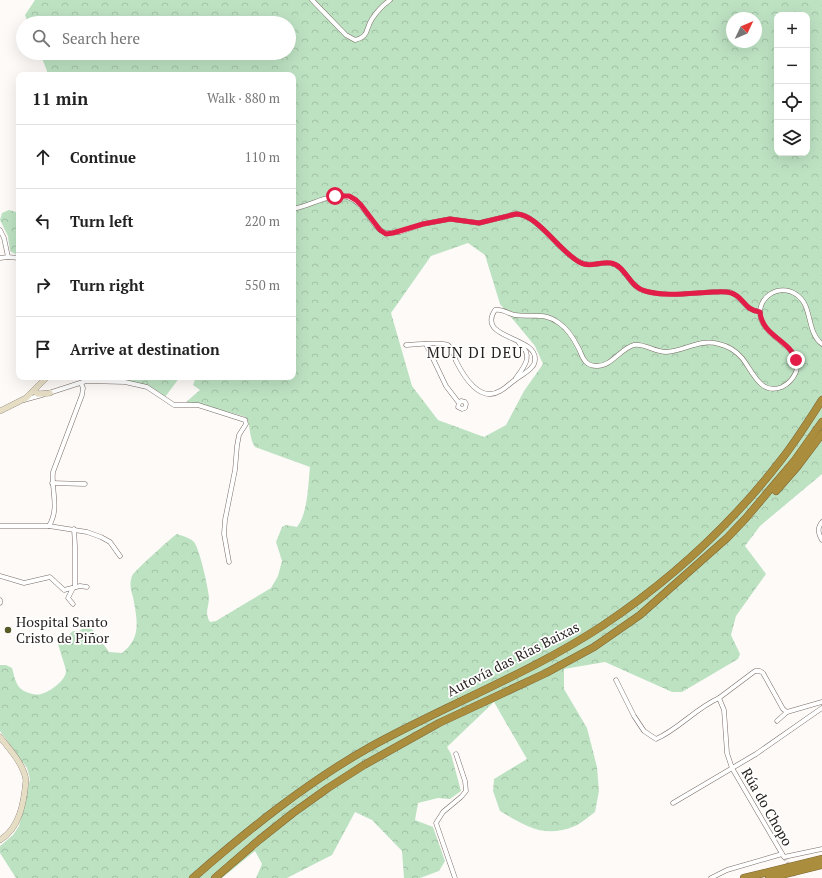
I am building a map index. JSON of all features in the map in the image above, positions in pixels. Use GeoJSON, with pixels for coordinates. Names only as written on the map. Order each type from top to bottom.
{"type":"FeatureCollection","features":[{"type":"Feature","properties":{"kind":"highway","name":"Autovía das Rías Baixas"},"geometry":{"type":"LineString","coordinates":[[193,878],[270,814],[335,768],[368,748],[421,720],[532,667],[568,647],[602,626],[649,592],[694,555],[734,516],[782,458],[822,400]]}},
{"type":"Feature","properties":{"kind":"highway","name":"Autovía das Rías Baixas"},"geometry":{"type":"LineString","coordinates":[[215,878],[293,813],[364,764],[439,723],[546,673],[594,647],[640,615],[727,538],[795,460],[822,422]]}},
{"type":"Feature","properties":{"kind":"highway"},"geometry":{"type":"LineString","coordinates":[[727,538],[748,521],[797,467],[822,434]]}},
{"type":"Feature","properties":{"kind":"highway"},"geometry":{"type":"LineString","coordinates":[[744,878],[822,859]]}},
{"type":"Feature","properties":{"kind":"highway"},"geometry":{"type":"LineString","coordinates":[[769,878],[822,865]]}},
{"type":"Feature","properties":{"kind":"street"},"geometry":{"type":"LineString","coordinates":[[312,0],[346,35],[355,40],[363,38],[371,20],[380,8],[390,0]]}},
{"type":"Feature","properties":{"kind":"street"},"geometry":{"type":"LineString","coordinates":[[296,208],[335,196],[349,196],[361,205],[380,230],[386,234],[423,224],[450,219],[479,223],[521,214],[532,220],[567,253],[580,263],[589,265],[608,263],[616,265],[634,286],[642,290],[674,294],[730,292],[736,295],[749,309],[760,312]]}},
{"type":"Feature","properties":{"kind":"street"},"geometry":{"type":"LineString","coordinates":[[0,230],[4,238],[8,257]]}},
{"type":"Feature","properties":{"kind":"street"},"geometry":{"type":"LineString","coordinates":[[0,258],[16,258]]}},
{"type":"Feature","properties":{"kind":"street"},"geometry":{"type":"LineString","coordinates":[[406,345],[445,344],[450,347],[464,375],[476,389],[482,393],[489,394],[497,392],[525,374],[533,366],[535,356],[529,346],[500,333],[494,327],[492,316],[495,310],[501,310],[515,315],[543,316],[558,322],[570,334],[584,360],[591,365],[602,365],[635,345],[665,352],[696,344],[711,342],[723,345],[738,354],[760,383],[771,388],[779,388],[793,379],[796,371],[796,360],[789,349],[771,334],[764,325],[760,312],[763,301],[770,293],[781,290],[794,293],[803,301],[814,336],[822,344]]}},
{"type":"Feature","properties":{"kind":"street"},"geometry":{"type":"LineString","coordinates":[[512,338],[523,347],[527,357],[526,364],[516,379]]}},
{"type":"Feature","properties":{"kind":"street"},"geometry":{"type":"LineString","coordinates":[[426,344],[446,386],[459,403]]}},
{"type":"Feature","properties":{"kind":"street"},"geometry":{"type":"LineString","coordinates":[[431,355],[434,344]]}},
{"type":"Feature","properties":{"kind":"street"},"geometry":{"type":"LineString","coordinates":[[527,357],[531,355],[535,356]]}},
{"type":"Feature","properties":{"kind":"street"},"geometry":{"type":"LineString","coordinates":[[23,400],[44,380]]}},
{"type":"Feature","properties":{"kind":"street"},"geometry":{"type":"LineString","coordinates":[[0,411],[23,400],[91,380],[136,384],[150,389],[174,405],[198,405],[245,420],[247,422],[240,435],[237,446],[235,470],[225,520],[224,534],[229,562]]}},
{"type":"Feature","properties":{"kind":"street"},"geometry":{"type":"LineString","coordinates":[[49,526],[53,517],[55,498],[52,483],[53,471],[82,395],[81,383]]}},
{"type":"Feature","properties":{"kind":"street"},"geometry":{"type":"LineString","coordinates":[[34,391],[38,394],[50,393]]}},
{"type":"Feature","properties":{"kind":"street"},"geometry":{"type":"LineString","coordinates":[[52,483],[84,484]]}},
{"type":"Feature","properties":{"kind":"street"},"geometry":{"type":"LineString","coordinates":[[822,522],[818,531],[822,540]]}},
{"type":"Feature","properties":{"kind":"street"},"geometry":{"type":"LineString","coordinates":[[0,526],[49,526],[74,529],[106,539],[113,545],[120,556]]}},
{"type":"Feature","properties":{"kind":"street"},"geometry":{"type":"LineString","coordinates":[[73,604],[68,598],[74,588],[74,529]]}},
{"type":"Feature","properties":{"kind":"street"},"geometry":{"type":"LineString","coordinates":[[0,576],[24,584],[50,577],[62,589],[66,590],[80,586],[87,587]]}},
{"type":"Feature","properties":{"kind":"street"},"geometry":{"type":"LineString","coordinates":[[616,680],[634,716],[644,731],[656,739],[666,735],[755,671],[760,671],[763,673],[783,709],[787,712]]}},
{"type":"Feature","properties":{"kind":"street","name":"Rúa do Chopo"},"geometry":{"type":"LineString","coordinates":[[719,698],[724,710],[727,753],[732,768],[783,856]]}},
{"type":"Feature","properties":{"kind":"street"},"geometry":{"type":"LineString","coordinates":[[777,721],[787,712],[822,702]]}},
{"type":"Feature","properties":{"kind":"street"},"geometry":{"type":"LineString","coordinates":[[673,803],[756,754],[822,708]]}},
{"type":"Feature","properties":{"kind":"street"},"geometry":{"type":"LineString","coordinates":[[0,737],[22,765],[26,780],[18,820],[9,833],[0,840]]}},
{"type":"Feature","properties":{"kind":"street"},"geometry":{"type":"LineString","coordinates":[[455,878],[436,823],[443,812],[461,797],[466,790],[456,754]]}},
{"type":"Feature","properties":{"kind":"street"},"geometry":{"type":"LineString","coordinates":[[711,878],[727,870],[783,856],[822,849]]}},
{"type":"Feature","properties":{"kind":"green space"},"geometry":{"type":"Polygon","coordinates":[[[35,0],[822,0],[822,474],[760,526],[745,546],[766,574],[736,616],[731,635],[740,654],[738,659],[682,692],[672,692],[605,662],[564,669],[564,689],[587,728],[597,767],[599,791],[595,812],[575,826],[564,830],[545,831],[518,822],[500,811],[493,791],[494,779],[527,759],[494,702],[447,747],[451,754],[461,791],[450,799],[438,798],[418,803],[415,820],[433,827],[445,861],[439,871],[420,878],[404,878],[402,851],[372,820],[355,812],[332,855],[287,878],[256,878],[262,864],[255,851],[222,878],[16,878],[0,853],[0,846],[13,835],[19,826],[30,779],[27,768],[0,731],[0,665],[6,665],[12,668],[17,684],[20,688],[30,693],[39,694],[45,693],[53,688],[64,678],[66,670],[58,644],[73,631],[79,631],[87,626],[94,631],[109,652],[122,653],[133,641],[136,628],[137,620],[131,587],[132,576],[138,568],[177,534],[194,542],[199,553],[209,597],[207,616],[210,622],[216,621],[271,588],[278,576],[282,561],[276,542],[282,527],[286,525],[297,527],[301,521],[307,498],[310,467],[255,447],[246,417],[204,405],[186,402],[200,390],[193,385],[195,380],[296,380],[296,72],[47,72],[43,60],[296,60],[296,16],[25,15],[35,0]],[[468,243],[431,256],[391,313],[412,386],[438,420],[484,437],[506,425],[524,391],[543,364],[535,346],[500,304],[485,255],[468,243]]]}},
{"type":"Feature","properties":{"kind":"green space"},"geometry":{"type":"Polygon","coordinates":[[[9,210],[16,212],[16,254],[10,251],[8,236],[0,220],[2,213],[9,210]]]}},
{"type":"Feature","properties":{"kind":"green space"},"geometry":{"type":"Polygon","coordinates":[[[121,380],[178,380],[165,397],[152,388],[131,381],[121,380]]]}},
{"type":"Feature","properties":{"kind":"tunnel"},"geometry":{"type":"LineString","coordinates":[[784,857],[796,878]]}},
{"type":"Feature","properties":{"kind":"place","name":"Hospital Santo Cristo de Piñor"},"geometry":{"type":"Point","coordinates":[8,630]}},
{"type":"Feature","properties":{"kind":"district","name":"MUN DI DEU"},"geometry":{"type":"Point","coordinates":[475,353]}},
{"type":"Feature","properties":{"kind":"route"},"geometry":{"type":"LineString","coordinates":[[335,196],[349,196],[356,200],[380,230],[386,234],[400,232],[423,224],[450,219],[479,223],[521,214],[532,220],[567,253],[580,263],[589,265],[612,263],[619,267],[634,286],[647,292],[665,294],[730,292],[736,295],[749,309],[760,312],[764,325],[771,334],[789,349],[796,360]]}}]}
